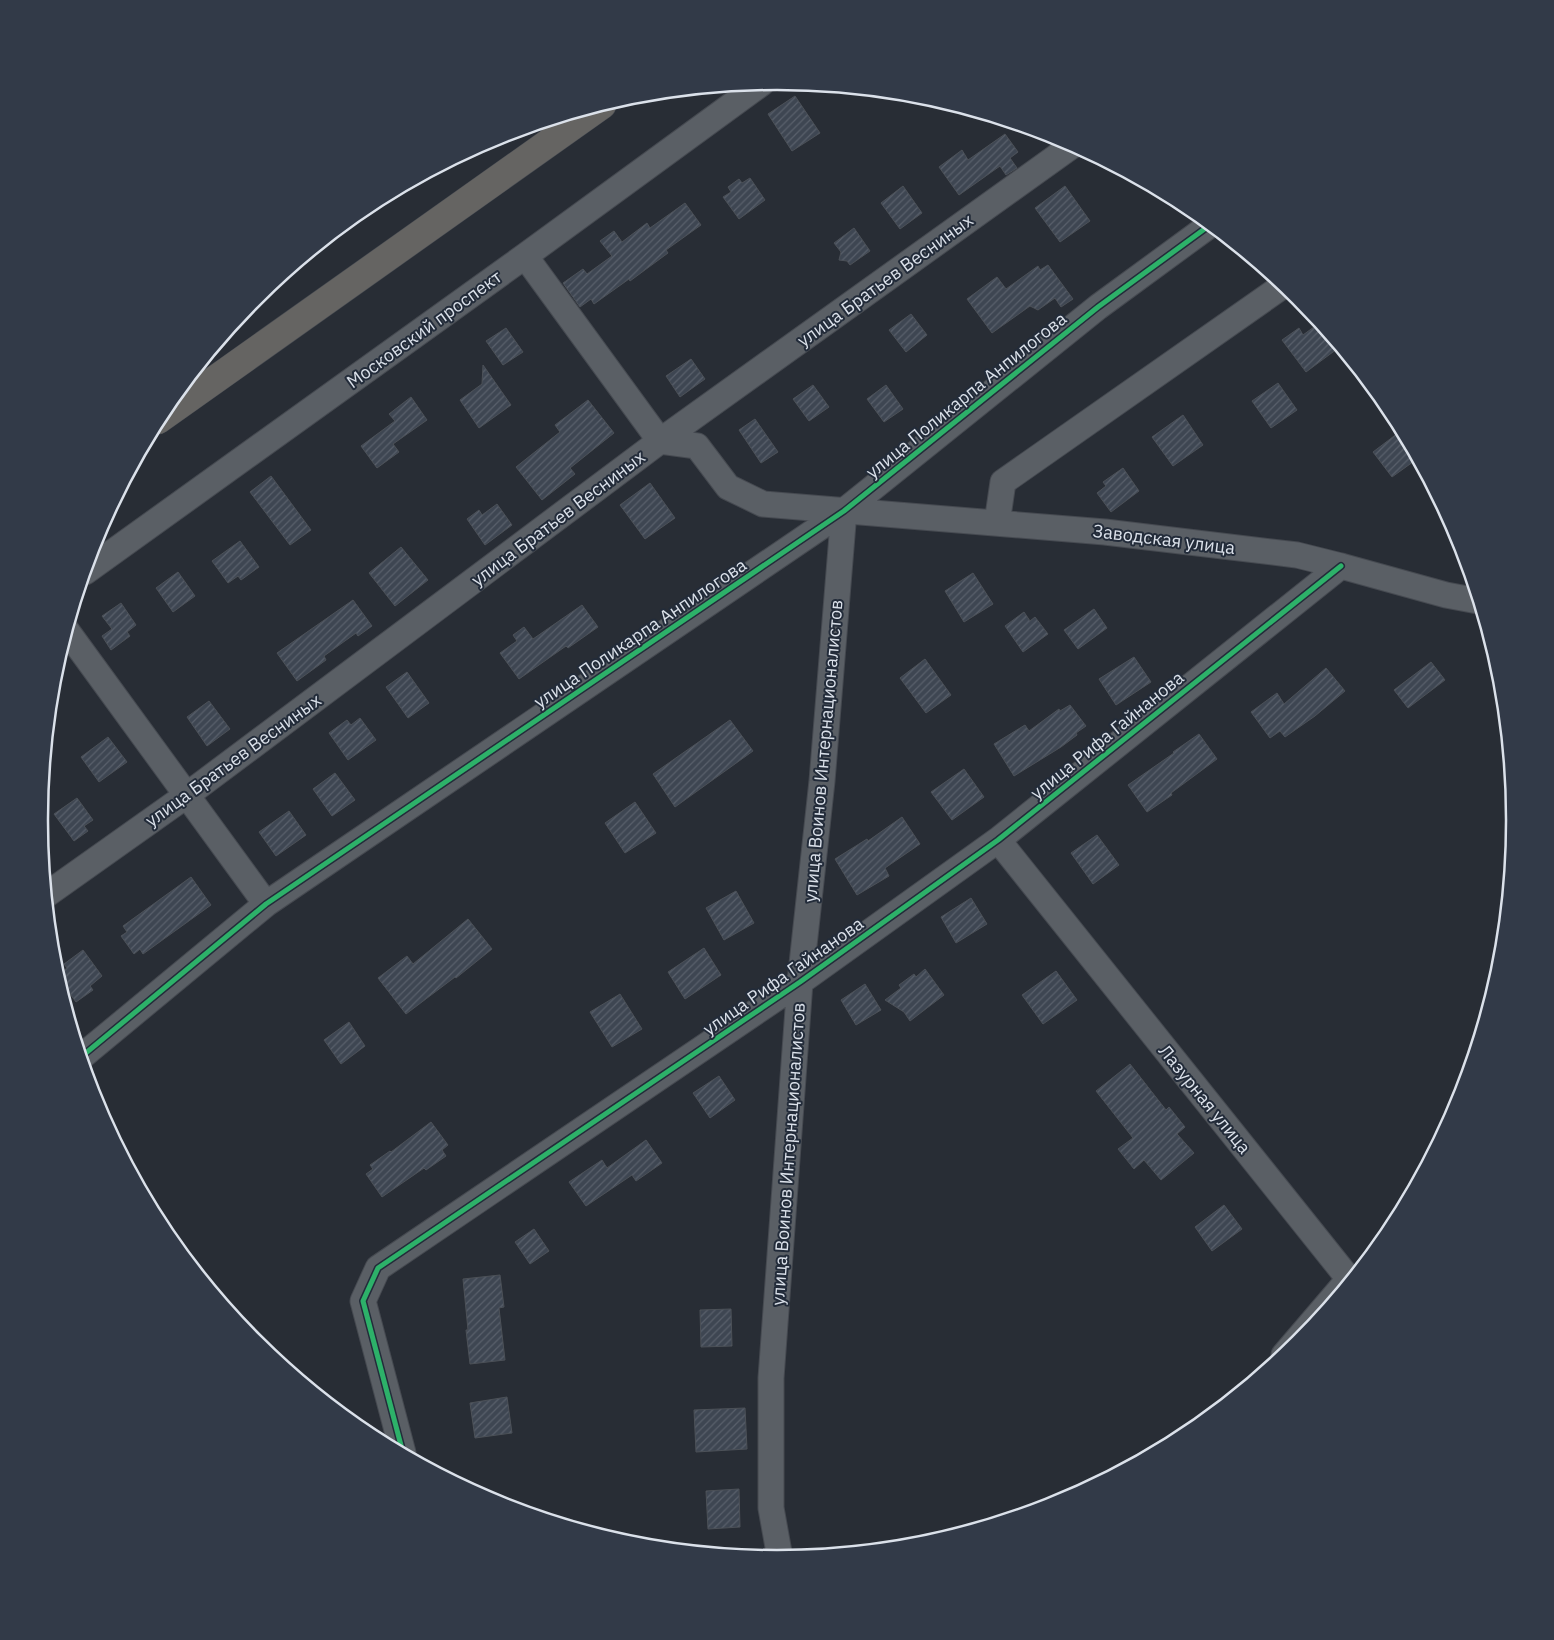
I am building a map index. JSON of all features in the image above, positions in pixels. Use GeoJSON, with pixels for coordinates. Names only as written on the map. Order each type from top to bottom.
{"type":"FeatureCollection","features":[{"type":"Feature","properties":{"kind":"main road"},"geometry":{"type":"LineString","coordinates":[[175,408],[588,115]]}},
{"type":"Feature","properties":{"kind":"street","name":"Московский проспект"},"geometry":{"type":"LineString","coordinates":[[94,565],[525,256],[751,91]]}},
{"type":"Feature","properties":{"kind":"street","name":"улица Братьев Весниных"},"geometry":{"type":"LineString","coordinates":[[51,891],[187,795],[660,441],[1066,150]]}},
{"type":"Feature","properties":{"kind":"street","name":"улица Поликарпа Анпилогова"},"geometry":{"type":"LineString","coordinates":[[86,1053],[266,904],[844,511],[1098,307],[1204,229]]}},
{"type":"Feature","properties":{"kind":"street"},"geometry":{"type":"LineString","coordinates":[[525,256],[660,441]]}},
{"type":"Feature","properties":{"kind":"street"},"geometry":{"type":"LineString","coordinates":[[997,523],[1003,482],[1277,290]]}},
{"type":"Feature","properties":{"kind":"street","name":"Заводская улица"},"geometry":{"type":"LineString","coordinates":[[660,441],[697,446],[728,487],[763,504],[1105,532],[1297,555],[1473,601]]}},
{"type":"Feature","properties":{"kind":"street","name":"улица Воинов Интернационалистов"},"geometry":{"type":"LineString","coordinates":[[779,1550],[771,1508],[772,1378],[800,982],[822,781],[844,511]]}},
{"type":"Feature","properties":{"kind":"street","name":"улица Рифа Гайнанова"},"geometry":{"type":"LineString","coordinates":[[401,1445],[363,1301],[378,1268],[800,982],[998,840],[1341,566]]}},
{"type":"Feature","properties":{"kind":"street"},"geometry":{"type":"LineString","coordinates":[[71,636],[266,904]]}},
{"type":"Feature","properties":{"kind":"street","name":"Лазурная улица"},"geometry":{"type":"LineString","coordinates":[[998,840],[1347,1275]]}},
{"type":"Feature","properties":{"kind":"building"},"geometry":{"type":"Polygon","coordinates":[[[795,96],[820,133],[792,151],[768,114],[795,96]]]}},
{"type":"Feature","properties":{"kind":"building"},"geometry":{"type":"Polygon","coordinates":[[[1005,134],[1018,152],[1010,158],[1017,168],[1006,175],[1000,166],[959,195],[939,167],[962,150],[968,160],[1005,134]]]}},
{"type":"Feature","properties":{"kind":"building"},"geometry":{"type":"Polygon","coordinates":[[[750,178],[765,200],[739,219],[723,197],[731,192],[728,187],[739,179],[742,183],[750,178]]]}},
{"type":"Feature","properties":{"kind":"building"},"geometry":{"type":"Polygon","coordinates":[[[903,186],[922,213],[900,229],[881,203],[903,186]]]}},
{"type":"Feature","properties":{"kind":"building"},"geometry":{"type":"Polygon","coordinates":[[[1065,186],[1090,221],[1060,242],[1035,208],[1065,186]]]}},
{"type":"Feature","properties":{"kind":"building"},"geometry":{"type":"Polygon","coordinates":[[[685,203],[701,225],[666,250],[668,253],[630,281],[629,279],[594,304],[591,299],[580,307],[563,283],[583,269],[587,274],[612,256],[600,241],[614,231],[622,242],[647,223],[650,228],[685,203]]]}},
{"type":"Feature","properties":{"kind":"building"},"geometry":{"type":"Polygon","coordinates":[[[854,228],[870,251],[850,265],[847,261],[839,260],[841,252],[834,243],[854,228]]]}},
{"type":"Feature","properties":{"kind":"building"},"geometry":{"type":"Polygon","coordinates":[[[1048,265],[1073,299],[1061,307],[1055,298],[1038,310],[1030,306],[992,333],[967,299],[997,277],[1006,289],[1038,266],[1040,270],[1048,265]]]}},
{"type":"Feature","properties":{"kind":"building"},"geometry":{"type":"Polygon","coordinates":[[[911,314],[927,335],[906,352],[889,330],[911,314]]]}},
{"type":"Feature","properties":{"kind":"building"},"geometry":{"type":"Polygon","coordinates":[[[1314,327],[1335,351],[1306,372],[1282,340],[1299,328],[1303,335],[1314,327]]]}},
{"type":"Feature","properties":{"kind":"building"},"geometry":{"type":"Polygon","coordinates":[[[506,328],[523,352],[503,365],[486,341],[506,328]]]}},
{"type":"Feature","properties":{"kind":"building"},"geometry":{"type":"Polygon","coordinates":[[[691,359],[705,379],[680,397],[666,376],[691,359]]]}},
{"type":"Feature","properties":{"kind":"building"},"geometry":{"type":"Polygon","coordinates":[[[483,365],[511,405],[479,428],[460,400],[482,384],[483,365]]]}},
{"type":"Feature","properties":{"kind":"building"},"geometry":{"type":"Polygon","coordinates":[[[1278,383],[1297,410],[1271,428],[1252,401],[1278,383]]]}},
{"type":"Feature","properties":{"kind":"building"},"geometry":{"type":"Polygon","coordinates":[[[813,385],[829,407],[809,421],[793,399],[813,385]]]}},
{"type":"Feature","properties":{"kind":"building"},"geometry":{"type":"Polygon","coordinates":[[[886,385],[903,409],[884,422],[867,399],[886,385]]]}},
{"type":"Feature","properties":{"kind":"building"},"geometry":{"type":"Polygon","coordinates":[[[411,397],[427,420],[393,444],[399,452],[377,468],[361,446],[395,421],[389,414],[411,397]]]}},
{"type":"Feature","properties":{"kind":"building"},"geometry":{"type":"Polygon","coordinates":[[[588,400],[614,433],[570,468],[575,474],[542,500],[516,467],[560,432],[555,425],[588,400]]]}},
{"type":"Feature","properties":{"kind":"building"},"geometry":{"type":"Polygon","coordinates":[[[1183,415],[1203,445],[1173,466],[1152,437],[1183,415]]]}},
{"type":"Feature","properties":{"kind":"building"},"geometry":{"type":"Polygon","coordinates":[[[755,419],[778,452],[761,463],[739,430],[755,419]]]}},
{"type":"Feature","properties":{"kind":"building"},"geometry":{"type":"Polygon","coordinates":[[[1396,434],[1413,462],[1392,477],[1373,452],[1396,434]]]}},
{"type":"Feature","properties":{"kind":"building"},"geometry":{"type":"Polygon","coordinates":[[[1123,468],[1139,491],[1111,512],[1097,493],[1106,486],[1103,482],[1123,468]]]}},
{"type":"Feature","properties":{"kind":"building"},"geometry":{"type":"Polygon","coordinates":[[[271,476],[311,530],[290,545],[250,492],[271,476]]]}},
{"type":"Feature","properties":{"kind":"building"},"geometry":{"type":"Polygon","coordinates":[[[650,483],[675,518],[645,539],[620,505],[650,483]]]}},
{"type":"Feature","properties":{"kind":"building"},"geometry":{"type":"Polygon","coordinates":[[[497,504],[512,525],[485,545],[467,519],[479,510],[482,515],[497,504]]]}},
{"type":"Feature","properties":{"kind":"building"},"geometry":{"type":"Polygon","coordinates":[[[240,541],[259,567],[241,580],[238,576],[228,583],[212,561],[240,541]]]}},
{"type":"Feature","properties":{"kind":"building"},"geometry":{"type":"Polygon","coordinates":[[[401,547],[428,580],[395,606],[369,573],[401,547]]]}},
{"type":"Feature","properties":{"kind":"building"},"geometry":{"type":"Polygon","coordinates":[[[178,572],[195,596],[173,612],[156,588],[178,572]]]}},
{"type":"Feature","properties":{"kind":"building"},"geometry":{"type":"Polygon","coordinates":[[[973,573],[993,604],[964,622],[945,591],[973,573]]]}},
{"type":"Feature","properties":{"kind":"building"},"geometry":{"type":"Polygon","coordinates":[[[353,600],[372,626],[358,636],[356,633],[324,656],[326,660],[297,681],[277,653],[353,600]]]}},
{"type":"Feature","properties":{"kind":"building"},"geometry":{"type":"Polygon","coordinates":[[[121,603],[136,625],[127,632],[130,636],[111,650],[102,636],[112,629],[102,616],[121,603]]]}},
{"type":"Feature","properties":{"kind":"building"},"geometry":{"type":"Polygon","coordinates":[[[582,605],[598,627],[568,648],[566,646],[519,679],[500,653],[517,641],[513,635],[524,627],[533,639],[582,605]]]}},
{"type":"Feature","properties":{"kind":"building"},"geometry":{"type":"Polygon","coordinates":[[[1094,609],[1107,628],[1078,649],[1064,630],[1094,609]]]}},
{"type":"Feature","properties":{"kind":"building"},"geometry":{"type":"Polygon","coordinates":[[[1024,612],[1030,621],[1035,617],[1048,634],[1023,652],[1005,626],[1024,612]]]}},
{"type":"Feature","properties":{"kind":"building"},"geometry":{"type":"Polygon","coordinates":[[[1134,657],[1151,682],[1116,705],[1099,679],[1134,657]]]}},
{"type":"Feature","properties":{"kind":"building"},"geometry":{"type":"Polygon","coordinates":[[[925,659],[951,695],[926,713],[900,678],[925,659]]]}},
{"type":"Feature","properties":{"kind":"building"},"geometry":{"type":"Polygon","coordinates":[[[1431,662],[1445,680],[1408,708],[1394,690],[1431,662]]]}},
{"type":"Feature","properties":{"kind":"building"},"geometry":{"type":"Polygon","coordinates":[[[1326,668],[1345,691],[1315,716],[1285,737],[1280,731],[1270,738],[1251,712],[1277,693],[1284,704],[1326,668]]]}},
{"type":"Feature","properties":{"kind":"building"},"geometry":{"type":"Polygon","coordinates":[[[407,672],[429,703],[408,718],[386,687],[407,672]]]}},
{"type":"Feature","properties":{"kind":"building"},"geometry":{"type":"Polygon","coordinates":[[[209,701],[230,729],[207,746],[187,717],[209,701]]]}},
{"type":"Feature","properties":{"kind":"building"},"geometry":{"type":"Polygon","coordinates":[[[1070,705],[1086,726],[1061,747],[1014,776],[994,744],[1025,725],[1029,731],[1059,709],[1060,711],[1070,705]]]}},
{"type":"Feature","properties":{"kind":"building"},"geometry":{"type":"Polygon","coordinates":[[[360,718],[376,740],[348,760],[329,733],[347,720],[351,725],[360,718]]]}},
{"type":"Feature","properties":{"kind":"building"},"geometry":{"type":"Polygon","coordinates":[[[730,720],[753,751],[675,807],[653,774],[730,720]]]}},
{"type":"Feature","properties":{"kind":"building"},"geometry":{"type":"Polygon","coordinates":[[[1199,734],[1217,759],[1171,793],[1172,795],[1147,812],[1128,785],[1199,734]]]}},
{"type":"Feature","properties":{"kind":"building"},"geometry":{"type":"Polygon","coordinates":[[[108,737],[127,762],[99,782],[81,757],[108,737]]]}},
{"type":"Feature","properties":{"kind":"building"},"geometry":{"type":"Polygon","coordinates":[[[964,769],[984,797],[952,820],[931,792],[964,769]]]}},
{"type":"Feature","properties":{"kind":"building"},"geometry":{"type":"Polygon","coordinates":[[[335,773],[355,800],[332,816],[313,789],[335,773]]]}},
{"type":"Feature","properties":{"kind":"building"},"geometry":{"type":"Polygon","coordinates":[[[77,798],[93,820],[84,826],[88,831],[74,841],[54,814],[77,798]]]}},
{"type":"Feature","properties":{"kind":"building"},"geometry":{"type":"Polygon","coordinates":[[[635,802],[656,833],[625,853],[605,823],[635,802]]]}},
{"type":"Feature","properties":{"kind":"building"},"geometry":{"type":"Polygon","coordinates":[[[289,811],[306,835],[276,856],[259,832],[289,811]]]}},
{"type":"Feature","properties":{"kind":"building"},"geometry":{"type":"Polygon","coordinates":[[[902,817],[920,844],[885,868],[889,876],[857,895],[835,859],[867,839],[868,841],[902,817]]]}},
{"type":"Feature","properties":{"kind":"building"},"geometry":{"type":"Polygon","coordinates":[[[1097,835],[1119,865],[1093,884],[1071,853],[1097,835]]]}},
{"type":"Feature","properties":{"kind":"building"},"geometry":{"type":"Polygon","coordinates":[[[191,877],[211,905],[143,954],[140,949],[134,954],[121,936],[127,932],[123,926],[191,877]]]}},
{"type":"Feature","properties":{"kind":"building"},"geometry":{"type":"Polygon","coordinates":[[[736,891],[754,923],[724,940],[706,908],[736,891]]]}},
{"type":"Feature","properties":{"kind":"building"},"geometry":{"type":"Polygon","coordinates":[[[971,898],[987,924],[956,943],[941,917],[971,898]]]}},
{"type":"Feature","properties":{"kind":"building"},"geometry":{"type":"Polygon","coordinates":[[[468,919],[492,949],[406,1014],[378,978],[407,956],[413,964],[468,919]]]}},
{"type":"Feature","properties":{"kind":"building"},"geometry":{"type":"Polygon","coordinates":[[[704,948],[721,975],[685,999],[668,972],[704,948]]]}},
{"type":"Feature","properties":{"kind":"building"},"geometry":{"type":"Polygon","coordinates":[[[83,950],[102,976],[90,986],[93,990],[76,1002],[68,991],[64,971],[67,968],[64,964],[83,950]]]}},
{"type":"Feature","properties":{"kind":"building"},"geometry":{"type":"Polygon","coordinates":[[[925,969],[944,995],[910,1021],[904,1012],[885,1000],[901,988],[899,985],[914,974],[916,977],[925,969]]]}},
{"type":"Feature","properties":{"kind":"building"},"geometry":{"type":"Polygon","coordinates":[[[1056,971],[1077,1000],[1043,1024],[1022,995],[1056,971]]]}},
{"type":"Feature","properties":{"kind":"building"},"geometry":{"type":"Polygon","coordinates":[[[865,984],[881,1010],[856,1025],[841,1000],[865,984]]]}},
{"type":"Feature","properties":{"kind":"building"},"geometry":{"type":"Polygon","coordinates":[[[620,994],[642,1029],[612,1047],[590,1012],[620,994]]]}},
{"type":"Feature","properties":{"kind":"building"},"geometry":{"type":"Polygon","coordinates":[[[349,1022],[365,1046],[341,1064],[324,1040],[349,1022]]]}},
{"type":"Feature","properties":{"kind":"building"},"geometry":{"type":"Polygon","coordinates":[[[1130,1064],[1166,1110],[1169,1107],[1185,1127],[1177,1134],[1194,1153],[1161,1180],[1144,1160],[1134,1169],[1118,1149],[1133,1138],[1096,1091],[1130,1064]]]}},
{"type":"Feature","properties":{"kind":"building"},"geometry":{"type":"Polygon","coordinates":[[[719,1076],[735,1100],[710,1118],[693,1093],[719,1076]]]}},
{"type":"Feature","properties":{"kind":"building"},"geometry":{"type":"Polygon","coordinates":[[[431,1122],[448,1145],[442,1150],[446,1156],[426,1170],[424,1168],[382,1197],[366,1174],[373,1169],[370,1165],[431,1122]]]}},
{"type":"Feature","properties":{"kind":"building"},"geometry":{"type":"Polygon","coordinates":[[[646,1140],[662,1163],[636,1181],[632,1175],[586,1206],[569,1182],[602,1160],[607,1168],[646,1140]]]}},
{"type":"Feature","properties":{"kind":"building"},"geometry":{"type":"Polygon","coordinates":[[[1224,1205],[1242,1229],[1212,1251],[1195,1227],[1224,1205]]]}},
{"type":"Feature","properties":{"kind":"building"},"geometry":{"type":"Polygon","coordinates":[[[534,1229],[549,1251],[530,1264],[515,1242],[534,1229]]]}},
{"type":"Feature","properties":{"kind":"building"},"geometry":{"type":"Polygon","coordinates":[[[500,1275],[504,1307],[499,1308],[505,1360],[470,1364],[463,1279],[500,1275]]]}},
{"type":"Feature","properties":{"kind":"building"},"geometry":{"type":"Polygon","coordinates":[[[731,1309],[732,1346],[701,1347],[700,1310],[731,1309]]]}},
{"type":"Feature","properties":{"kind":"building"},"geometry":{"type":"Polygon","coordinates":[[[507,1397],[512,1433],[475,1438],[470,1403],[507,1397]]]}},
{"type":"Feature","properties":{"kind":"building"},"geometry":{"type":"Polygon","coordinates":[[[745,1408],[747,1449],[696,1452],[694,1410],[745,1408]]]}},
{"type":"Feature","properties":{"kind":"building"},"geometry":{"type":"Polygon","coordinates":[[[739,1489],[740,1527],[708,1529],[706,1491],[739,1489]]]}},
{"type":"Feature","properties":{"kind":"cycle path"},"geometry":{"type":"LineString","coordinates":[[86,1053],[266,904],[844,511],[1098,307],[1204,229]]}},
{"type":"Feature","properties":{"kind":"cycle path"},"geometry":{"type":"LineString","coordinates":[[401,1445],[363,1301],[378,1268],[800,982],[998,840],[1341,566]]}}]}
